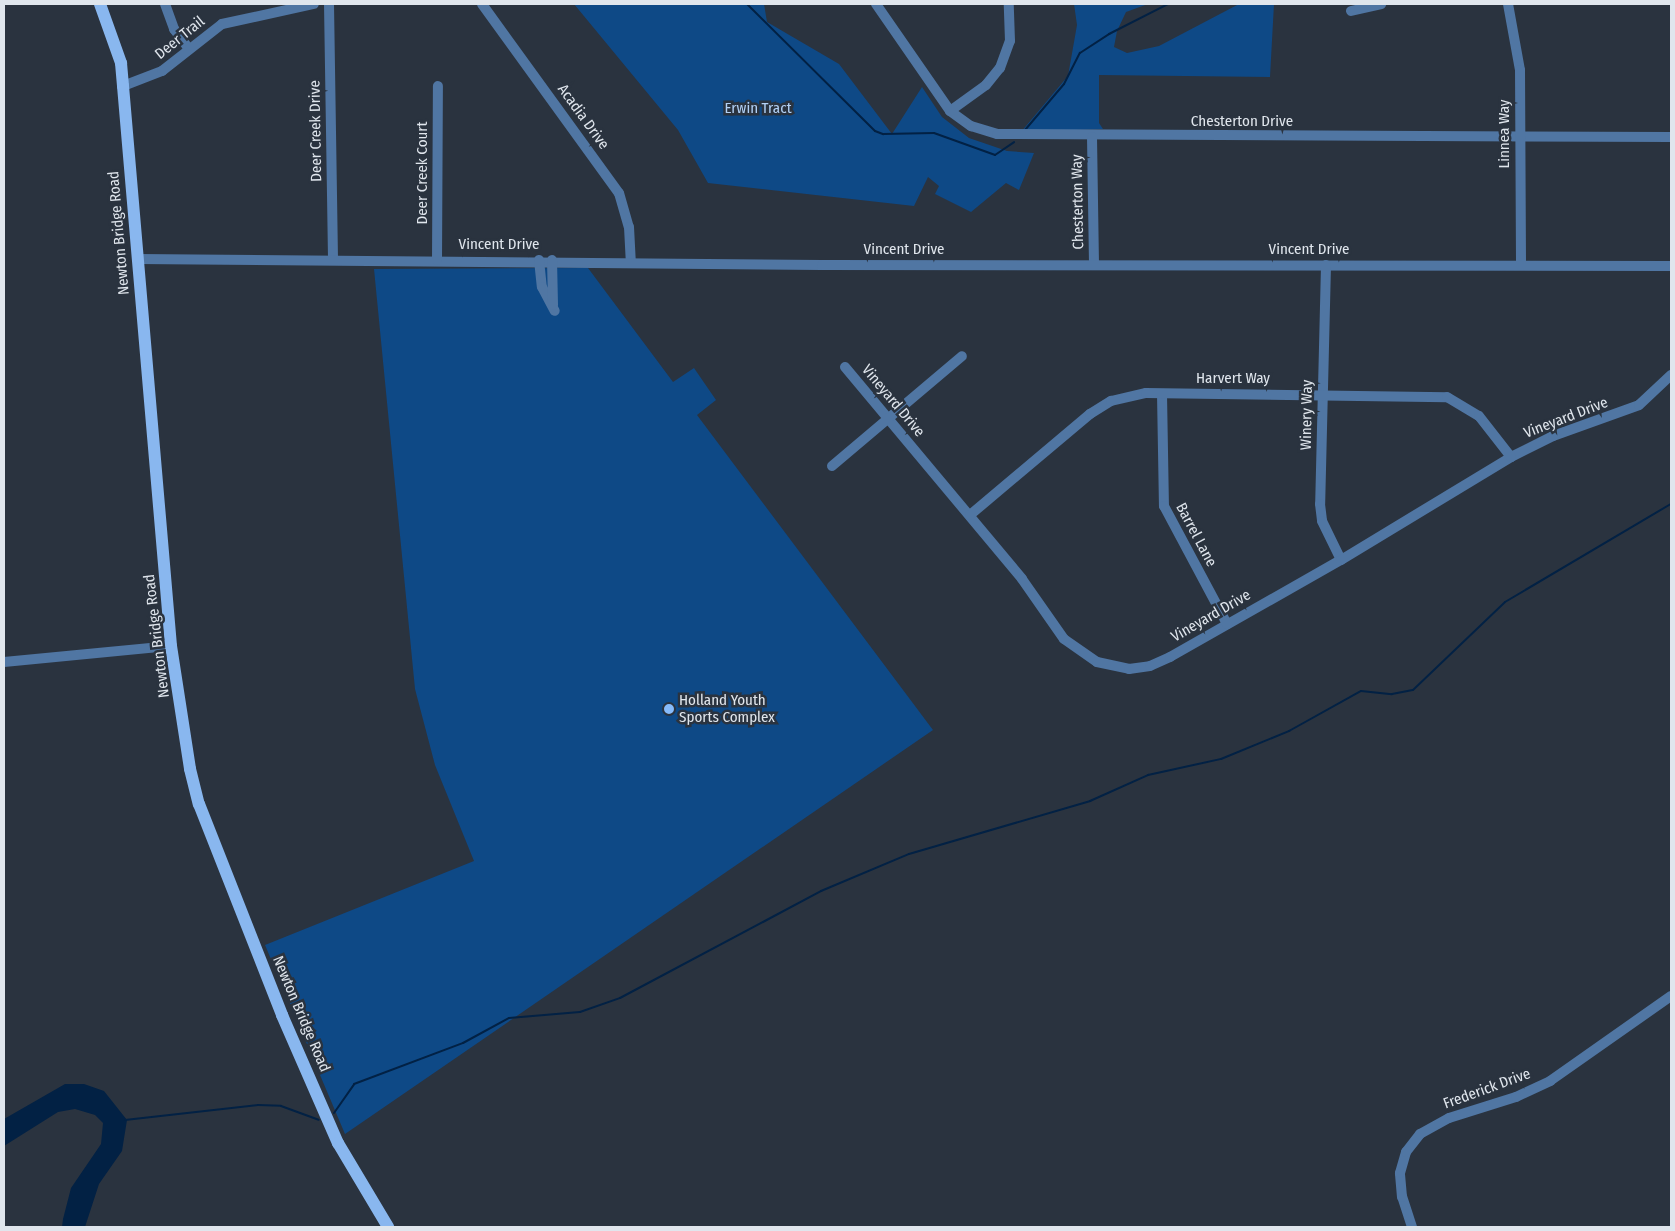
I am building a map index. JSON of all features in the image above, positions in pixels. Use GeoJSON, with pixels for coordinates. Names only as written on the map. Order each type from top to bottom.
{"type":"FeatureCollection","features":[{"type":"Feature","properties":{"kind":"main road","name":"Newton Bridge Road"},"geometry":{"type":"LineString","coordinates":[[100,4],[121,63],[171,646],[190,769],[199,804],[282,1015],[338,1143],[388,1227]]}},
{"type":"Feature","properties":{"kind":"street"},"geometry":{"type":"LineString","coordinates":[[165,4],[174,29],[189,49]]}},
{"type":"Feature","properties":{"kind":"street","name":"Deer Trail"},"geometry":{"type":"LineString","coordinates":[[123,86],[162,72],[222,24],[314,4]]}},
{"type":"Feature","properties":{"kind":"street","name":"Deer Creek Drive"},"geometry":{"type":"LineString","coordinates":[[329,4],[333,258]]}},
{"type":"Feature","properties":{"kind":"street","name":"Acadia Drive"},"geometry":{"type":"LineString","coordinates":[[482,4],[619,193],[629,227],[631,260]]}},
{"type":"Feature","properties":{"kind":"street","name":"Chesterton Drive"},"geometry":{"type":"LineString","coordinates":[[876,4],[950,111],[971,126],[997,134],[1092,137],[1671,137]]}},
{"type":"Feature","properties":{"kind":"street"},"geometry":{"type":"LineString","coordinates":[[950,111],[986,85],[1000,68],[1010,41],[1009,4]]}},
{"type":"Feature","properties":{"kind":"street"},"geometry":{"type":"LineString","coordinates":[[1351,11],[1381,4]]}},
{"type":"Feature","properties":{"kind":"street","name":"Linnea Way"},"geometry":{"type":"LineString","coordinates":[[1508,4],[1520,70],[1521,264]]}},
{"type":"Feature","properties":{"kind":"street","name":"Deer Creek Court"},"geometry":{"type":"LineString","coordinates":[[438,86],[438,260]]}},
{"type":"Feature","properties":{"kind":"street","name":"Chesterton Way"},"geometry":{"type":"LineString","coordinates":[[1092,137],[1094,265]]}},
{"type":"Feature","properties":{"kind":"street","name":"Vincent Drive"},"geometry":{"type":"LineString","coordinates":[[137,259],[333,258],[1094,265],[1521,264],[1671,266]]}},
{"type":"Feature","properties":{"kind":"street"},"geometry":{"type":"LineString","coordinates":[[539,260],[542,287],[555,311],[552,260]]}},
{"type":"Feature","properties":{"kind":"street","name":"Winery Way"},"geometry":{"type":"LineString","coordinates":[[1326,265],[1320,504],[1322,521],[1341,560]]}},
{"type":"Feature","properties":{"kind":"street"},"geometry":{"type":"LineString","coordinates":[[832,466],[962,356]]}},
{"type":"Feature","properties":{"kind":"street","name":"Vineyard Drive"},"geometry":{"type":"LineString","coordinates":[[845,367],[970,516],[1064,639],[1097,662],[1129,669],[1150,666],[1227,624],[1341,560],[1511,457],[1553,436],[1639,405],[1671,375]]}},
{"type":"Feature","properties":{"kind":"street","name":"Harvert Way"},"geometry":{"type":"LineString","coordinates":[[970,516],[1090,414],[1128,396],[1162,394],[1447,397],[1479,416],[1511,457]]}},
{"type":"Feature","properties":{"kind":"street","name":"Barrel Lane"},"geometry":{"type":"LineString","coordinates":[[1162,394],[1164,506],[1227,624]]}},
{"type":"Feature","properties":{"kind":"street"},"geometry":{"type":"LineString","coordinates":[[4,662],[171,646]]}},
{"type":"Feature","properties":{"kind":"street","name":"Frederick Drive"},"geometry":{"type":"LineString","coordinates":[[1412,1227],[1402,1197],[1400,1173],[1406,1152],[1420,1134],[1449,1118],[1516,1096],[1550,1081],[1671,996]]}},
{"type":"Feature","properties":{"kind":"green space","name":"Erwin Tract"},"geometry":{"type":"Polygon","coordinates":[[[574,4],[764,4],[767,22],[839,64],[892,134],[922,87],[942,117],[969,138],[1007,151],[1034,153],[1019,190],[1006,183],[971,212],[935,194],[939,186],[928,177],[914,206],[708,183],[678,130],[574,4]]]}},
{"type":"Feature","properties":{"kind":"green space"},"geometry":{"type":"Polygon","coordinates":[[[1074,4],[1148,4],[1126,12],[1117,31],[1114,47],[1127,53],[1159,46],[1239,4],[1274,4],[1270,77],[1099,75],[1099,123],[1103,129],[1021,132],[1068,76],[1077,25],[1074,4]]]}},
{"type":"Feature","properties":{"kind":"green space","name":"Holland Youth Sports Complex"},"geometry":{"type":"Polygon","coordinates":[[[588,268],[673,382],[694,368],[716,400],[697,415],[933,730],[345,1134],[265,945],[474,861],[435,765],[415,689],[374,269],[588,268]]]}},
{"type":"Feature","properties":{"kind":"shaded area"},"geometry":{"type":"Polygon","coordinates":[[[65,1084],[84,1084],[104,1091],[127,1120],[122,1151],[99,1184],[85,1227],[62,1227],[71,1188],[101,1144],[103,1123],[95,1115],[75,1109],[58,1112],[4,1146],[4,1119],[65,1084]]]}},
{"type":"Feature","properties":{"kind":"waterway"},"geometry":{"type":"LineString","coordinates":[[747,4],[875,131],[883,134],[934,133],[995,155],[1014,142]]}},
{"type":"Feature","properties":{"kind":"waterway"},"geometry":{"type":"LineString","coordinates":[[1025,130],[1064,84],[1080,53],[1109,34],[1168,4]]}},
{"type":"Feature","properties":{"kind":"waterway"},"geometry":{"type":"LineString","coordinates":[[334,1113],[354,1084],[463,1043],[509,1018],[580,1012],[620,998],[821,891],[909,854],[1090,801],[1148,775],[1221,759],[1289,731],[1361,691],[1392,694],[1413,690],[1505,602],[1671,504]]}},
{"type":"Feature","properties":{"kind":"waterway"},"geometry":{"type":"LineString","coordinates":[[125,1120],[258,1105],[281,1106],[319,1120]]}},
{"type":"Feature","properties":{"kind":"place","name":"Holland Youth Sports Complex"},"geometry":{"type":"Point","coordinates":[669,709]}}]}
